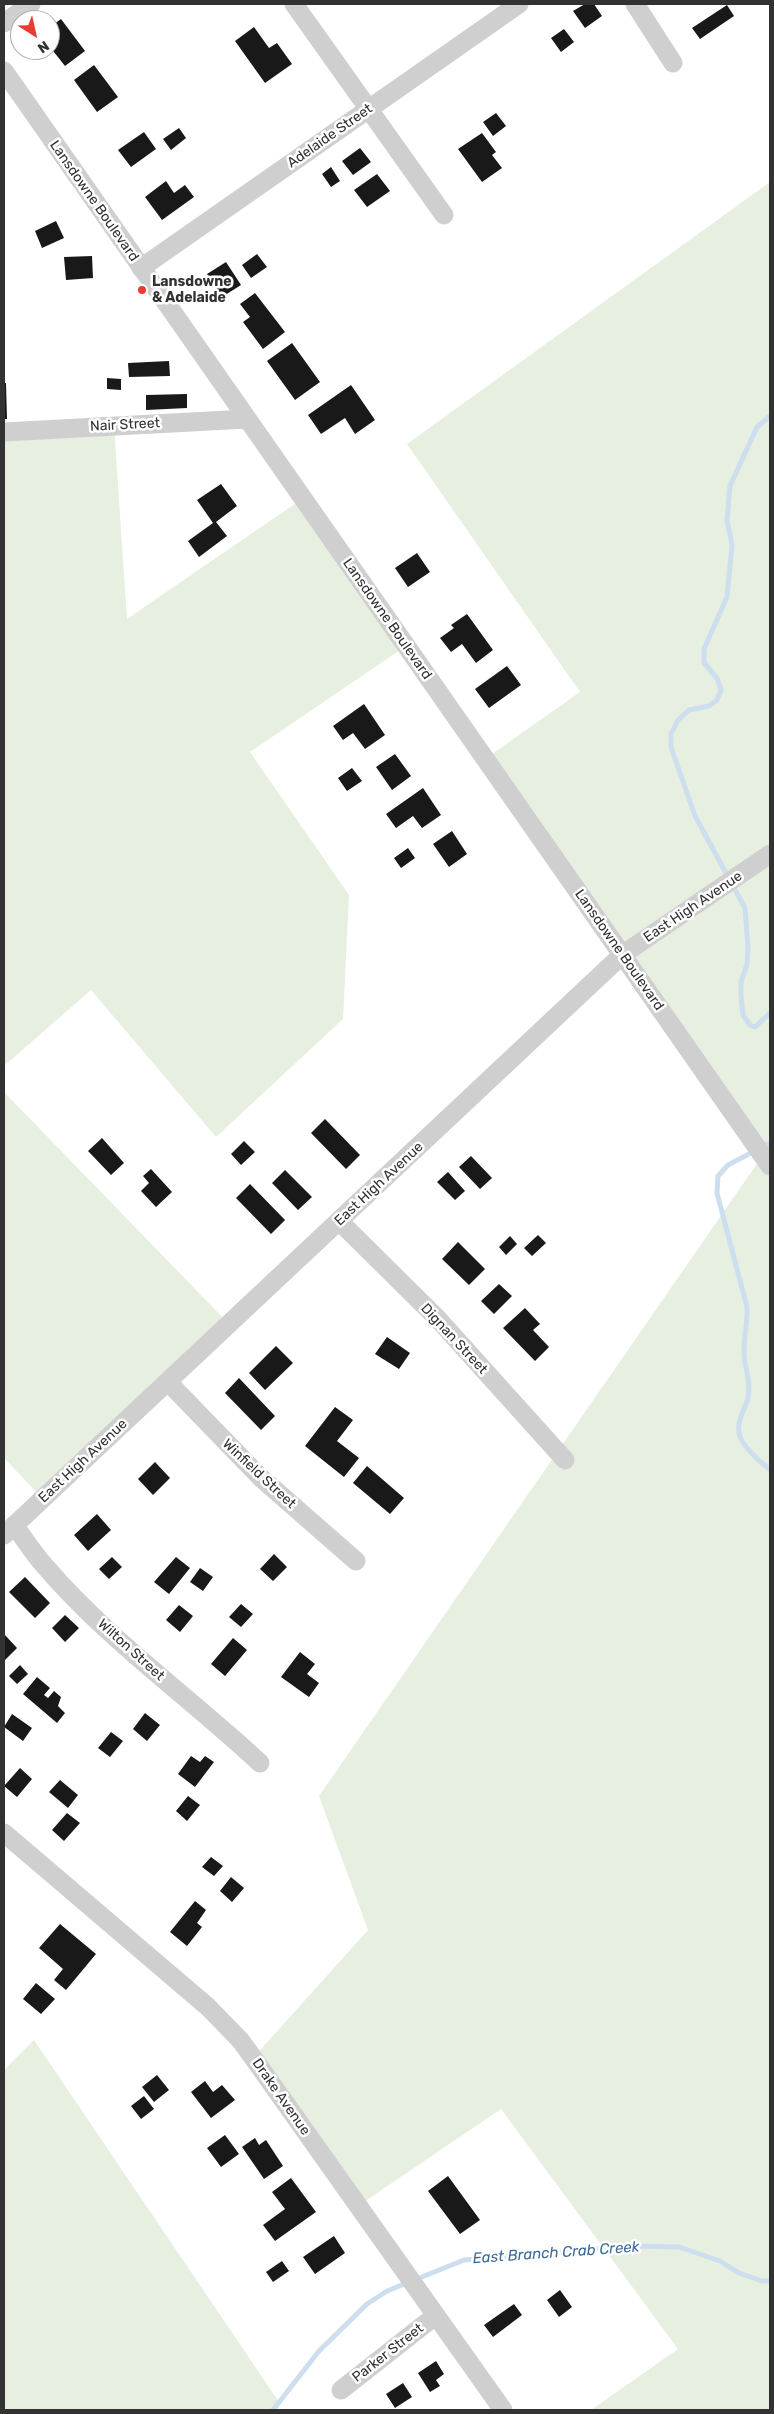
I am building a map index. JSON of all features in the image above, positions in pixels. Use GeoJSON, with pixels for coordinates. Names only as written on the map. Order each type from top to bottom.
{"type":"FeatureCollection","features":[{"type":"Feature","properties":{"kind":"street"},"geometry":{"type":"LineString","coordinates":[[4,23],[31,4]]}},
{"type":"Feature","properties":{"kind":"street"},"geometry":{"type":"LineString","coordinates":[[294,4],[444,215]]}},
{"type":"Feature","properties":{"kind":"street","name":"Adelaide Street"},"geometry":{"type":"LineString","coordinates":[[141,268],[519,4]]}},
{"type":"Feature","properties":{"kind":"street"},"geometry":{"type":"LineString","coordinates":[[635,4],[673,63]]}},
{"type":"Feature","properties":{"kind":"street","name":"Lansdowne Boulevard"},"geometry":{"type":"LineString","coordinates":[[4,72],[770,1166]]}},
{"type":"Feature","properties":{"kind":"street","name":"Nair Street"},"geometry":{"type":"LineString","coordinates":[[4,432],[247,419]]}},
{"type":"Feature","properties":{"kind":"street","name":"East High Avenue"},"geometry":{"type":"LineString","coordinates":[[9,1530],[622,955],[770,854]]}},
{"type":"Feature","properties":{"kind":"street","name":"Dignan Street"},"geometry":{"type":"LineString","coordinates":[[339,1221],[438,1319],[565,1460]]}},
{"type":"Feature","properties":{"kind":"street","name":"Winfield Street"},"geometry":{"type":"LineString","coordinates":[[168,1382],[253,1471],[356,1561]]}},
{"type":"Feature","properties":{"kind":"street","name":"Wilton Street"},"geometry":{"type":"LineString","coordinates":[[9,1530],[116,1638],[215,1721],[260,1763]]}},
{"type":"Feature","properties":{"kind":"street","name":"Drake Avenue"},"geometry":{"type":"LineString","coordinates":[[4,1833],[112,1923],[223,2021],[264,2073],[503,2410]]}},
{"type":"Feature","properties":{"kind":"street","name":"Parker Street"},"geometry":{"type":"LineString","coordinates":[[342,2390],[431,2311]]}},
{"type":"Feature","properties":{"kind":"shaded area"},"geometry":{"type":"Polygon","coordinates":[[[770,182],[770,2410],[591,2410],[678,2349],[501,2109],[358,2206],[253,2058],[368,1930],[319,1796],[763,1155],[485,759],[580,692],[407,444],[770,182]]]}},
{"type":"Feature","properties":{"kind":"shaded area"},"geometry":{"type":"Polygon","coordinates":[[[114,426],[127,619],[302,499],[406,646],[250,752],[349,895],[343,1019],[216,1137],[91,990],[4,1066],[4,432],[114,426]]]}},
{"type":"Feature","properties":{"kind":"shaded area"},"geometry":{"type":"Polygon","coordinates":[[[4,1092],[229,1324],[43,1499],[4,1458],[4,1092]]]}},
{"type":"Feature","properties":{"kind":"shaded area"},"geometry":{"type":"Polygon","coordinates":[[[34,2040],[279,2402],[273,2410],[4,2410],[4,2070],[34,2040]]]}},
{"type":"Feature","properties":{"kind":"building"},"geometry":{"type":"Polygon","coordinates":[[[585,4],[594,4],[602,16],[585,28],[573,11],[585,4]]]}},
{"type":"Feature","properties":{"kind":"building"},"geometry":{"type":"Polygon","coordinates":[[[727,5],[734,16],[700,39],[692,28],[727,5]]]}},
{"type":"Feature","properties":{"kind":"building"},"geometry":{"type":"Polygon","coordinates":[[[60,20],[85,51],[65,66],[60,60],[60,20]]]}},
{"type":"Feature","properties":{"kind":"building"},"geometry":{"type":"Polygon","coordinates":[[[254,27],[269,48],[277,43],[292,64],[265,83],[235,41],[254,27]]]}},
{"type":"Feature","properties":{"kind":"building"},"geometry":{"type":"Polygon","coordinates":[[[564,29],[574,42],[561,52],[551,38],[564,29]]]}},
{"type":"Feature","properties":{"kind":"building"},"geometry":{"type":"Polygon","coordinates":[[[94,65],[118,97],[97,112],[74,80],[94,65]]]}},
{"type":"Feature","properties":{"kind":"building"},"geometry":{"type":"Polygon","coordinates":[[[496,113],[506,126],[493,136],[483,122],[496,113]]]}},
{"type":"Feature","properties":{"kind":"building"},"geometry":{"type":"Polygon","coordinates":[[[179,128],[186,138],[171,150],[163,139],[179,128]]]}},
{"type":"Feature","properties":{"kind":"building"},"geometry":{"type":"Polygon","coordinates":[[[144,132],[156,149],[131,167],[118,150],[144,132]]]}},
{"type":"Feature","properties":{"kind":"building"},"geometry":{"type":"Polygon","coordinates":[[[482,133],[496,152],[492,155],[502,168],[482,182],[458,149],[482,133]]]}},
{"type":"Feature","properties":{"kind":"building"},"geometry":{"type":"Polygon","coordinates":[[[360,148],[371,162],[353,175],[342,161],[360,148]]]}},
{"type":"Feature","properties":{"kind":"building"},"geometry":{"type":"Polygon","coordinates":[[[331,167],[340,181],[331,187],[322,174],[331,167]]]}},
{"type":"Feature","properties":{"kind":"building"},"geometry":{"type":"Polygon","coordinates":[[[377,174],[390,191],[367,207],[354,190],[377,174]]]}},
{"type":"Feature","properties":{"kind":"building"},"geometry":{"type":"Polygon","coordinates":[[[166,181],[174,193],[185,185],[194,197],[162,220],[145,197],[166,181]]]}},
{"type":"Feature","properties":{"kind":"building"},"geometry":{"type":"Polygon","coordinates":[[[56,221],[64,238],[42,248],[35,231],[56,221]]]}},
{"type":"Feature","properties":{"kind":"building"},"geometry":{"type":"Polygon","coordinates":[[[257,254],[267,267],[251,278],[242,265],[257,254]]]}},
{"type":"Feature","properties":{"kind":"building"},"geometry":{"type":"Polygon","coordinates":[[[92,256],[93,278],[66,280],[64,257],[92,256]]]}},
{"type":"Feature","properties":{"kind":"building"},"geometry":{"type":"Polygon","coordinates":[[[226,262],[241,285],[222,297],[207,274],[226,262]]]}},
{"type":"Feature","properties":{"kind":"building"},"geometry":{"type":"Polygon","coordinates":[[[255,293],[285,332],[263,349],[243,322],[250,317],[240,304],[255,293]]]}},
{"type":"Feature","properties":{"kind":"building"},"geometry":{"type":"Polygon","coordinates":[[[292,343],[320,382],[295,400],[267,361],[292,343]]]}},
{"type":"Feature","properties":{"kind":"building"},"geometry":{"type":"Polygon","coordinates":[[[169,361],[170,376],[129,377],[128,363],[169,361]]]}},
{"type":"Feature","properties":{"kind":"building"},"geometry":{"type":"Polygon","coordinates":[[[107,378],[121,379],[121,390],[107,389],[107,378]]]}},
{"type":"Feature","properties":{"kind":"building"},"geometry":{"type":"Polygon","coordinates":[[[4,383],[6,383],[7,419],[4,419],[4,383]]]}},
{"type":"Feature","properties":{"kind":"building"},"geometry":{"type":"Polygon","coordinates":[[[351,385],[375,420],[355,434],[345,418],[321,434],[308,415],[351,385]]]}},
{"type":"Feature","properties":{"kind":"building"},"geometry":{"type":"Polygon","coordinates":[[[187,394],[187,408],[146,410],[146,395],[187,394]]]}},
{"type":"Feature","properties":{"kind":"building"},"geometry":{"type":"Polygon","coordinates":[[[221,484],[237,506],[216,522],[227,536],[199,557],[188,541],[213,523],[197,500],[221,484]]]}},
{"type":"Feature","properties":{"kind":"building"},"geometry":{"type":"Polygon","coordinates":[[[417,553],[430,572],[408,587],[395,568],[417,553]]]}},
{"type":"Feature","properties":{"kind":"building"},"geometry":{"type":"Polygon","coordinates":[[[467,614],[493,650],[476,663],[462,644],[451,652],[440,638],[454,628],[451,625],[467,614]]]}},
{"type":"Feature","properties":{"kind":"building"},"geometry":{"type":"Polygon","coordinates":[[[507,666],[521,685],[489,708],[475,689],[507,666]]]}},
{"type":"Feature","properties":{"kind":"building"},"geometry":{"type":"Polygon","coordinates":[[[364,704],[385,735],[365,749],[353,733],[343,740],[333,726],[364,704]]]}},
{"type":"Feature","properties":{"kind":"building"},"geometry":{"type":"Polygon","coordinates":[[[395,754],[411,776],[392,790],[376,767],[395,754]]]}},
{"type":"Feature","properties":{"kind":"building"},"geometry":{"type":"Polygon","coordinates":[[[352,768],[362,781],[347,791],[338,778],[352,768]]]}},
{"type":"Feature","properties":{"kind":"building"},"geometry":{"type":"Polygon","coordinates":[[[423,788],[441,815],[422,828],[413,816],[396,828],[386,814],[423,788]]]}},
{"type":"Feature","properties":{"kind":"building"},"geometry":{"type":"Polygon","coordinates":[[[452,831],[467,854],[449,867],[433,844],[452,831]]]}},
{"type":"Feature","properties":{"kind":"building"},"geometry":{"type":"Polygon","coordinates":[[[408,848],[415,858],[401,868],[394,858],[408,848]]]}},
{"type":"Feature","properties":{"kind":"building"},"geometry":{"type":"Polygon","coordinates":[[[325,1119],[360,1155],[346,1169],[311,1133],[325,1119]]]}},
{"type":"Feature","properties":{"kind":"building"},"geometry":{"type":"Polygon","coordinates":[[[102,1138],[124,1163],[111,1175],[88,1151],[102,1138]]]}},
{"type":"Feature","properties":{"kind":"building"},"geometry":{"type":"Polygon","coordinates":[[[244,1141],[255,1152],[241,1165],[231,1154],[244,1141]]]}},
{"type":"Feature","properties":{"kind":"building"},"geometry":{"type":"Polygon","coordinates":[[[471,1156],[492,1178],[480,1189],[459,1167],[471,1156]]]}},
{"type":"Feature","properties":{"kind":"building"},"geometry":{"type":"Polygon","coordinates":[[[151,1169],[172,1192],[156,1207],[141,1191],[149,1183],[143,1176],[151,1169]]]}},
{"type":"Feature","properties":{"kind":"building"},"geometry":{"type":"Polygon","coordinates":[[[285,1170],[312,1197],[298,1210],[272,1183],[285,1170]]]}},
{"type":"Feature","properties":{"kind":"building"},"geometry":{"type":"Polygon","coordinates":[[[448,1172],[465,1191],[455,1200],[437,1182],[448,1172]]]}},
{"type":"Feature","properties":{"kind":"building"},"geometry":{"type":"Polygon","coordinates":[[[250,1184],[285,1220],[271,1234],[236,1198],[250,1184]]]}},
{"type":"Feature","properties":{"kind":"building"},"geometry":{"type":"Polygon","coordinates":[[[538,1235],[546,1243],[532,1256],[524,1248],[538,1235]]]}},
{"type":"Feature","properties":{"kind":"building"},"geometry":{"type":"Polygon","coordinates":[[[510,1236],[517,1244],[506,1255],[499,1247],[510,1236]]]}},
{"type":"Feature","properties":{"kind":"building"},"geometry":{"type":"Polygon","coordinates":[[[458,1242],[485,1269],[469,1285],[442,1259],[458,1242]]]}},
{"type":"Feature","properties":{"kind":"building"},"geometry":{"type":"Polygon","coordinates":[[[499,1284],[512,1296],[494,1314],[481,1301],[499,1284]]]}},
{"type":"Feature","properties":{"kind":"building"},"geometry":{"type":"Polygon","coordinates":[[[525,1308],[540,1324],[533,1330],[549,1347],[535,1361],[503,1328],[525,1308]]]}},
{"type":"Feature","properties":{"kind":"building"},"geometry":{"type":"Polygon","coordinates":[[[387,1337],[410,1353],[399,1369],[375,1354],[387,1337]]]}},
{"type":"Feature","properties":{"kind":"building"},"geometry":{"type":"Polygon","coordinates":[[[276,1346],[293,1363],[265,1390],[249,1373],[276,1346]]]}},
{"type":"Feature","properties":{"kind":"building"},"geometry":{"type":"Polygon","coordinates":[[[239,1378],[275,1416],[261,1430],[225,1393],[239,1378]]]}},
{"type":"Feature","properties":{"kind":"building"},"geometry":{"type":"Polygon","coordinates":[[[335,1407],[353,1420],[337,1441],[359,1458],[344,1477],[305,1446],[335,1407]]]}},
{"type":"Feature","properties":{"kind":"building"},"geometry":{"type":"Polygon","coordinates":[[[155,1462],[170,1478],[153,1495],[138,1479],[155,1462]]]}},
{"type":"Feature","properties":{"kind":"building"},"geometry":{"type":"Polygon","coordinates":[[[367,1466],[404,1498],[390,1514],[353,1483],[367,1466]]]}},
{"type":"Feature","properties":{"kind":"building"},"geometry":{"type":"Polygon","coordinates":[[[97,1514],[111,1530],[88,1551],[74,1535],[97,1514]]]}},
{"type":"Feature","properties":{"kind":"building"},"geometry":{"type":"Polygon","coordinates":[[[274,1554],[287,1567],[273,1581],[260,1569],[274,1554]]]}},
{"type":"Feature","properties":{"kind":"building"},"geometry":{"type":"Polygon","coordinates":[[[112,1557],[122,1567],[109,1579],[99,1569],[112,1557]]]}},
{"type":"Feature","properties":{"kind":"building"},"geometry":{"type":"Polygon","coordinates":[[[176,1557],[190,1568],[169,1594],[154,1582],[176,1557]]]}},
{"type":"Feature","properties":{"kind":"building"},"geometry":{"type":"Polygon","coordinates":[[[200,1568],[213,1577],[203,1591],[190,1582],[200,1568]]]}},
{"type":"Feature","properties":{"kind":"building"},"geometry":{"type":"Polygon","coordinates":[[[25,1577],[50,1603],[35,1618],[9,1592],[25,1577]]]}},
{"type":"Feature","properties":{"kind":"building"},"geometry":{"type":"Polygon","coordinates":[[[241,1604],[253,1614],[241,1627],[229,1617],[241,1604]]]}},
{"type":"Feature","properties":{"kind":"building"},"geometry":{"type":"Polygon","coordinates":[[[179,1605],[193,1616],[180,1632],[166,1620],[179,1605]]]}},
{"type":"Feature","properties":{"kind":"building"},"geometry":{"type":"Polygon","coordinates":[[[65,1615],[79,1628],[65,1642],[52,1628],[65,1615]]]}},
{"type":"Feature","properties":{"kind":"building"},"geometry":{"type":"Polygon","coordinates":[[[4,1634],[17,1648],[4,1661],[4,1634]]]}},
{"type":"Feature","properties":{"kind":"building"},"geometry":{"type":"Polygon","coordinates":[[[233,1638],[247,1650],[225,1676],[211,1664],[233,1638]]]}},
{"type":"Feature","properties":{"kind":"building"},"geometry":{"type":"Polygon","coordinates":[[[300,1652],[315,1664],[307,1674],[319,1683],[309,1697],[281,1677],[300,1652]]]}},
{"type":"Feature","properties":{"kind":"building"},"geometry":{"type":"Polygon","coordinates":[[[20,1665],[28,1674],[17,1684],[9,1676],[20,1665]]]}},
{"type":"Feature","properties":{"kind":"building"},"geometry":{"type":"Polygon","coordinates":[[[37,1677],[50,1688],[44,1695],[48,1698],[54,1691],[61,1697],[58,1706],[65,1713],[57,1723],[23,1694],[37,1677]]]}},
{"type":"Feature","properties":{"kind":"building"},"geometry":{"type":"Polygon","coordinates":[[[145,1713],[160,1725],[147,1741],[133,1729],[145,1713]]]}},
{"type":"Feature","properties":{"kind":"building"},"geometry":{"type":"Polygon","coordinates":[[[12,1714],[32,1728],[23,1741],[4,1727],[12,1714]]]}},
{"type":"Feature","properties":{"kind":"building"},"geometry":{"type":"Polygon","coordinates":[[[111,1732],[123,1741],[110,1757],[98,1748],[111,1732]]]}},
{"type":"Feature","properties":{"kind":"building"},"geometry":{"type":"Polygon","coordinates":[[[191,1756],[200,1762],[205,1756],[214,1762],[195,1787],[178,1774],[191,1756]]]}},
{"type":"Feature","properties":{"kind":"building"},"geometry":{"type":"Polygon","coordinates":[[[20,1768],[32,1779],[17,1797],[4,1786],[20,1768]]]}},
{"type":"Feature","properties":{"kind":"building"},"geometry":{"type":"Polygon","coordinates":[[[60,1780],[78,1795],[68,1808],[49,1792],[60,1780]]]}},
{"type":"Feature","properties":{"kind":"building"},"geometry":{"type":"Polygon","coordinates":[[[188,1796],[200,1805],[187,1821],[176,1811],[188,1796]]]}},
{"type":"Feature","properties":{"kind":"building"},"geometry":{"type":"Polygon","coordinates":[[[67,1813],[80,1823],[64,1841],[52,1830],[67,1813]]]}},
{"type":"Feature","properties":{"kind":"building"},"geometry":{"type":"Polygon","coordinates":[[[211,1857],[223,1866],[214,1876],[202,1867],[211,1857]]]}},
{"type":"Feature","properties":{"kind":"building"},"geometry":{"type":"Polygon","coordinates":[[[231,1877],[244,1888],[232,1902],[220,1891],[231,1877]]]}},
{"type":"Feature","properties":{"kind":"building"},"geometry":{"type":"Polygon","coordinates":[[[195,1901],[206,1910],[197,1923],[202,1927],[187,1946],[170,1932],[195,1901]]]}},
{"type":"Feature","properties":{"kind":"building"},"geometry":{"type":"Polygon","coordinates":[[[60,1924],[96,1954],[66,1990],[54,1980],[63,1969],[39,1948],[60,1924]]]}},
{"type":"Feature","properties":{"kind":"building"},"geometry":{"type":"Polygon","coordinates":[[[36,1983],[55,1999],[41,2014],[23,1999],[36,1983]]]}},
{"type":"Feature","properties":{"kind":"building"},"geometry":{"type":"Polygon","coordinates":[[[157,2075],[169,2090],[154,2102],[142,2087],[157,2075]]]}},
{"type":"Feature","properties":{"kind":"building"},"geometry":{"type":"Polygon","coordinates":[[[205,2081],[213,2092],[222,2085],[235,2100],[211,2118],[191,2092],[205,2081]]]}},
{"type":"Feature","properties":{"kind":"building"},"geometry":{"type":"Polygon","coordinates":[[[144,2096],[154,2109],[141,2119],[131,2106],[144,2096]]]}},
{"type":"Feature","properties":{"kind":"building"},"geometry":{"type":"Polygon","coordinates":[[[225,2135],[239,2154],[221,2167],[207,2148],[225,2135]]]}},
{"type":"Feature","properties":{"kind":"building"},"geometry":{"type":"Polygon","coordinates":[[[255,2138],[259,2145],[266,2140],[283,2166],[264,2179],[242,2147],[255,2138]]]}},
{"type":"Feature","properties":{"kind":"building"},"geometry":{"type":"Polygon","coordinates":[[[448,2176],[480,2220],[460,2234],[428,2191],[448,2176]]]}},
{"type":"Feature","properties":{"kind":"building"},"geometry":{"type":"Polygon","coordinates":[[[291,2178],[316,2212],[275,2241],[263,2225],[285,2209],[272,2192],[291,2178]]]}},
{"type":"Feature","properties":{"kind":"building"},"geometry":{"type":"Polygon","coordinates":[[[334,2236],[345,2253],[315,2274],[303,2257],[334,2236]]]}},
{"type":"Feature","properties":{"kind":"building"},"geometry":{"type":"Polygon","coordinates":[[[282,2261],[289,2271],[273,2282],[266,2272],[282,2261]]]}},
{"type":"Feature","properties":{"kind":"building"},"geometry":{"type":"Polygon","coordinates":[[[560,2290],[572,2307],[559,2317],[547,2300],[560,2290]]]}},
{"type":"Feature","properties":{"kind":"building"},"geometry":{"type":"Polygon","coordinates":[[[514,2304],[522,2315],[493,2337],[484,2325],[514,2304]]]}},
{"type":"Feature","properties":{"kind":"building"},"geometry":{"type":"Polygon","coordinates":[[[436,2361],[444,2374],[436,2380],[440,2386],[430,2392],[418,2373],[436,2361]]]}},
{"type":"Feature","properties":{"kind":"building"},"geometry":{"type":"Polygon","coordinates":[[[403,2383],[412,2397],[395,2408],[386,2394],[403,2383]]]}},
{"type":"Feature","properties":{"kind":"waterway","name":"East Branch Crab Creek"},"geometry":{"type":"LineString","coordinates":[[770,416],[757,427],[730,486],[727,520],[732,545],[727,597],[704,649],[704,663],[717,678],[721,690],[717,700],[709,706],[689,710],[678,720],[671,734],[671,747],[695,816],[745,908],[748,948],[747,964],[741,982],[743,1015],[750,1025],[755,1027],[770,1013]]}},
{"type":"Feature","properties":{"kind":"waterway","name":"East Branch Crab Creek"},"geometry":{"type":"LineString","coordinates":[[770,1143],[728,1165],[718,1176],[717,1193],[747,1307],[744,1355],[749,1392],[740,1418],[739,1434],[747,1448],[770,1470]]}},
{"type":"Feature","properties":{"kind":"waterway","name":"East Branch Crab Creek"},"geometry":{"type":"LineString","coordinates":[[273,2410],[319,2351],[367,2304],[387,2291],[464,2260],[632,2246],[679,2247],[720,2261],[739,2273],[762,2281],[770,2281]]}},
{"type":"Feature","properties":{"kind":"place","name":"Lansdowne & Adelaide"},"geometry":{"type":"Point","coordinates":[142,290]}}]}
